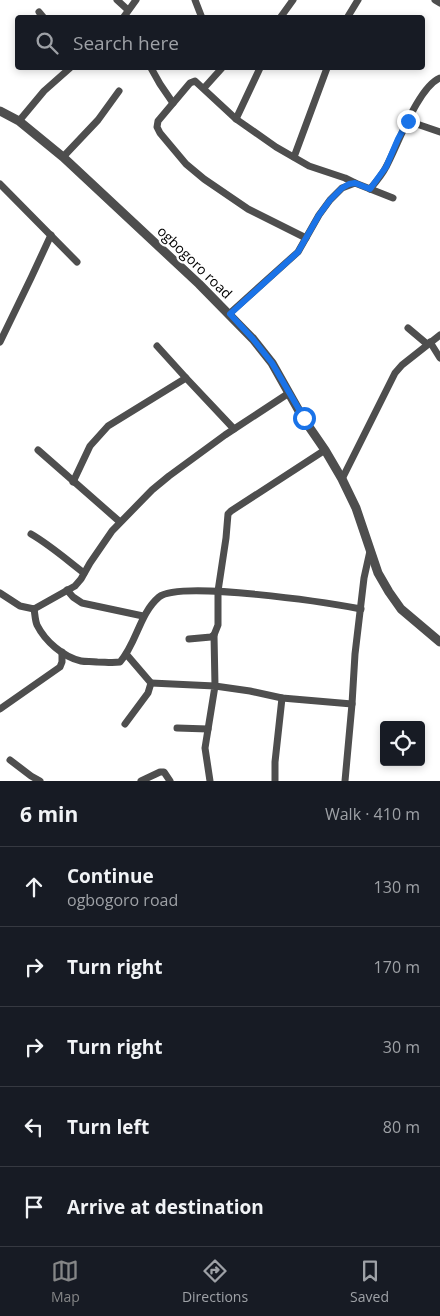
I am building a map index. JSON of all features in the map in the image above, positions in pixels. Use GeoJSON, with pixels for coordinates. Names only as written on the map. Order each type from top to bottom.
{"type":"FeatureCollection","features":[{"type":"Feature","properties":{"kind":"street"},"geometry":{"type":"LineString","coordinates":[[118,0],[126,15],[136,0]]}},
{"type":"Feature","properties":{"kind":"street"},"geometry":{"type":"LineString","coordinates":[[195,0],[201,15]]}},
{"type":"Feature","properties":{"kind":"street"},"geometry":{"type":"LineString","coordinates":[[282,15],[293,0]]}},
{"type":"Feature","properties":{"kind":"street"},"geometry":{"type":"LineString","coordinates":[[349,15],[358,0]]}},
{"type":"Feature","properties":{"kind":"street"},"geometry":{"type":"LineString","coordinates":[[435,0],[440,3]]}},
{"type":"Feature","properties":{"kind":"street"},"geometry":{"type":"LineString","coordinates":[[19,121],[44,91],[68,70]]}},
{"type":"Feature","properties":{"kind":"street"},"geometry":{"type":"LineString","coordinates":[[152,70],[173,103]]}},
{"type":"Feature","properties":{"kind":"street"},"geometry":{"type":"LineString","coordinates":[[204,88],[220,70]]}},
{"type":"Feature","properties":{"kind":"street"},"geometry":{"type":"LineString","coordinates":[[236,119],[259,70]]}},
{"type":"Feature","properties":{"kind":"street"},"geometry":{"type":"LineString","coordinates":[[294,157],[326,70]]}},
{"type":"Feature","properties":{"kind":"street"},"geometry":{"type":"LineString","coordinates":[[370,189],[386,167],[398,139],[425,90],[440,78]]}},
{"type":"Feature","properties":{"kind":"street"},"geometry":{"type":"LineString","coordinates":[[306,238],[248,209],[204,178],[186,164],[160,133],[157,127],[158,121],[192,81],[195,81],[204,88],[236,119],[276,147],[309,166],[345,178],[393,198]]}},
{"type":"Feature","properties":{"kind":"street"},"geometry":{"type":"LineString","coordinates":[[63,157],[98,120],[119,91]]}},
{"type":"Feature","properties":{"kind":"street","name":"ogbogoro road"},"geometry":{"type":"LineString","coordinates":[[0,110],[19,121],[63,157],[230,314],[258,345],[272,363],[342,479],[356,508],[378,573],[389,592],[401,609],[440,642]]}},
{"type":"Feature","properties":{"kind":"street"},"geometry":{"type":"LineString","coordinates":[[408,121],[440,132]]}},
{"type":"Feature","properties":{"kind":"street"},"geometry":{"type":"LineString","coordinates":[[230,314],[298,252],[319,215],[330,200],[342,188],[355,183]]}},
{"type":"Feature","properties":{"kind":"street"},"geometry":{"type":"LineString","coordinates":[[0,185],[77,262]]}},
{"type":"Feature","properties":{"kind":"street"},"geometry":{"type":"LineString","coordinates":[[0,342],[50,235]]}},
{"type":"Feature","properties":{"kind":"street"},"geometry":{"type":"LineString","coordinates":[[408,328],[428,343],[440,358]]}},
{"type":"Feature","properties":{"kind":"street"},"geometry":{"type":"LineString","coordinates":[[342,479],[394,373],[402,364],[440,334]]}},
{"type":"Feature","properties":{"kind":"street"},"geometry":{"type":"LineString","coordinates":[[157,346],[234,429]]}},
{"type":"Feature","properties":{"kind":"street"},"geometry":{"type":"LineString","coordinates":[[73,482],[90,446],[108,426],[186,378]]}},
{"type":"Feature","properties":{"kind":"street"},"geometry":{"type":"LineString","coordinates":[[0,593],[20,606],[34,609],[75,586],[112,531],[152,490],[234,429],[289,393]]}},
{"type":"Feature","properties":{"kind":"street"},"geometry":{"type":"LineString","coordinates":[[38,450],[120,522]]}},
{"type":"Feature","properties":{"kind":"street"},"geometry":{"type":"LineString","coordinates":[[210,781],[205,754],[215,686],[214,635],[218,625],[218,591],[228,514],[231,510],[325,450]]}},
{"type":"Feature","properties":{"kind":"street"},"geometry":{"type":"LineString","coordinates":[[31,534],[43,540],[84,574]]}},
{"type":"Feature","properties":{"kind":"street"},"geometry":{"type":"LineString","coordinates":[[345,781],[355,654],[364,578],[370,551]]}},
{"type":"Feature","properties":{"kind":"street"},"geometry":{"type":"LineString","coordinates":[[68,590],[73,598],[82,603],[144,616]]}},
{"type":"Feature","properties":{"kind":"street"},"geometry":{"type":"LineString","coordinates":[[34,609],[37,624],[54,646],[62,652],[83,661],[114,663],[120,662],[127,655],[144,616],[160,597],[169,593],[218,591],[361,609]]}},
{"type":"Feature","properties":{"kind":"street"},"geometry":{"type":"LineString","coordinates":[[189,639],[211,637],[214,635]]}},
{"type":"Feature","properties":{"kind":"street"},"geometry":{"type":"LineString","coordinates":[[0,709],[60,667],[62,652]]}},
{"type":"Feature","properties":{"kind":"street"},"geometry":{"type":"LineString","coordinates":[[127,655],[151,683],[215,686],[282,698],[352,704]]}},
{"type":"Feature","properties":{"kind":"street"},"geometry":{"type":"LineString","coordinates":[[125,724],[148,693],[151,683]]}},
{"type":"Feature","properties":{"kind":"street"},"geometry":{"type":"LineString","coordinates":[[275,781],[275,762],[282,698]]}},
{"type":"Feature","properties":{"kind":"street"},"geometry":{"type":"LineString","coordinates":[[176,728],[208,729]]}},
{"type":"Feature","properties":{"kind":"street"},"geometry":{"type":"LineString","coordinates":[[10,760],[40,781]]}},
{"type":"Feature","properties":{"kind":"street"},"geometry":{"type":"LineString","coordinates":[[142,781],[160,772],[164,772],[170,781]]}},
{"type":"Feature","properties":{"kind":"route"},"geometry":{"type":"LineString","coordinates":[[304,418],[272,363],[230,314],[298,252],[319,215],[342,188],[355,183],[370,189],[386,167],[408,121]]}}]}
